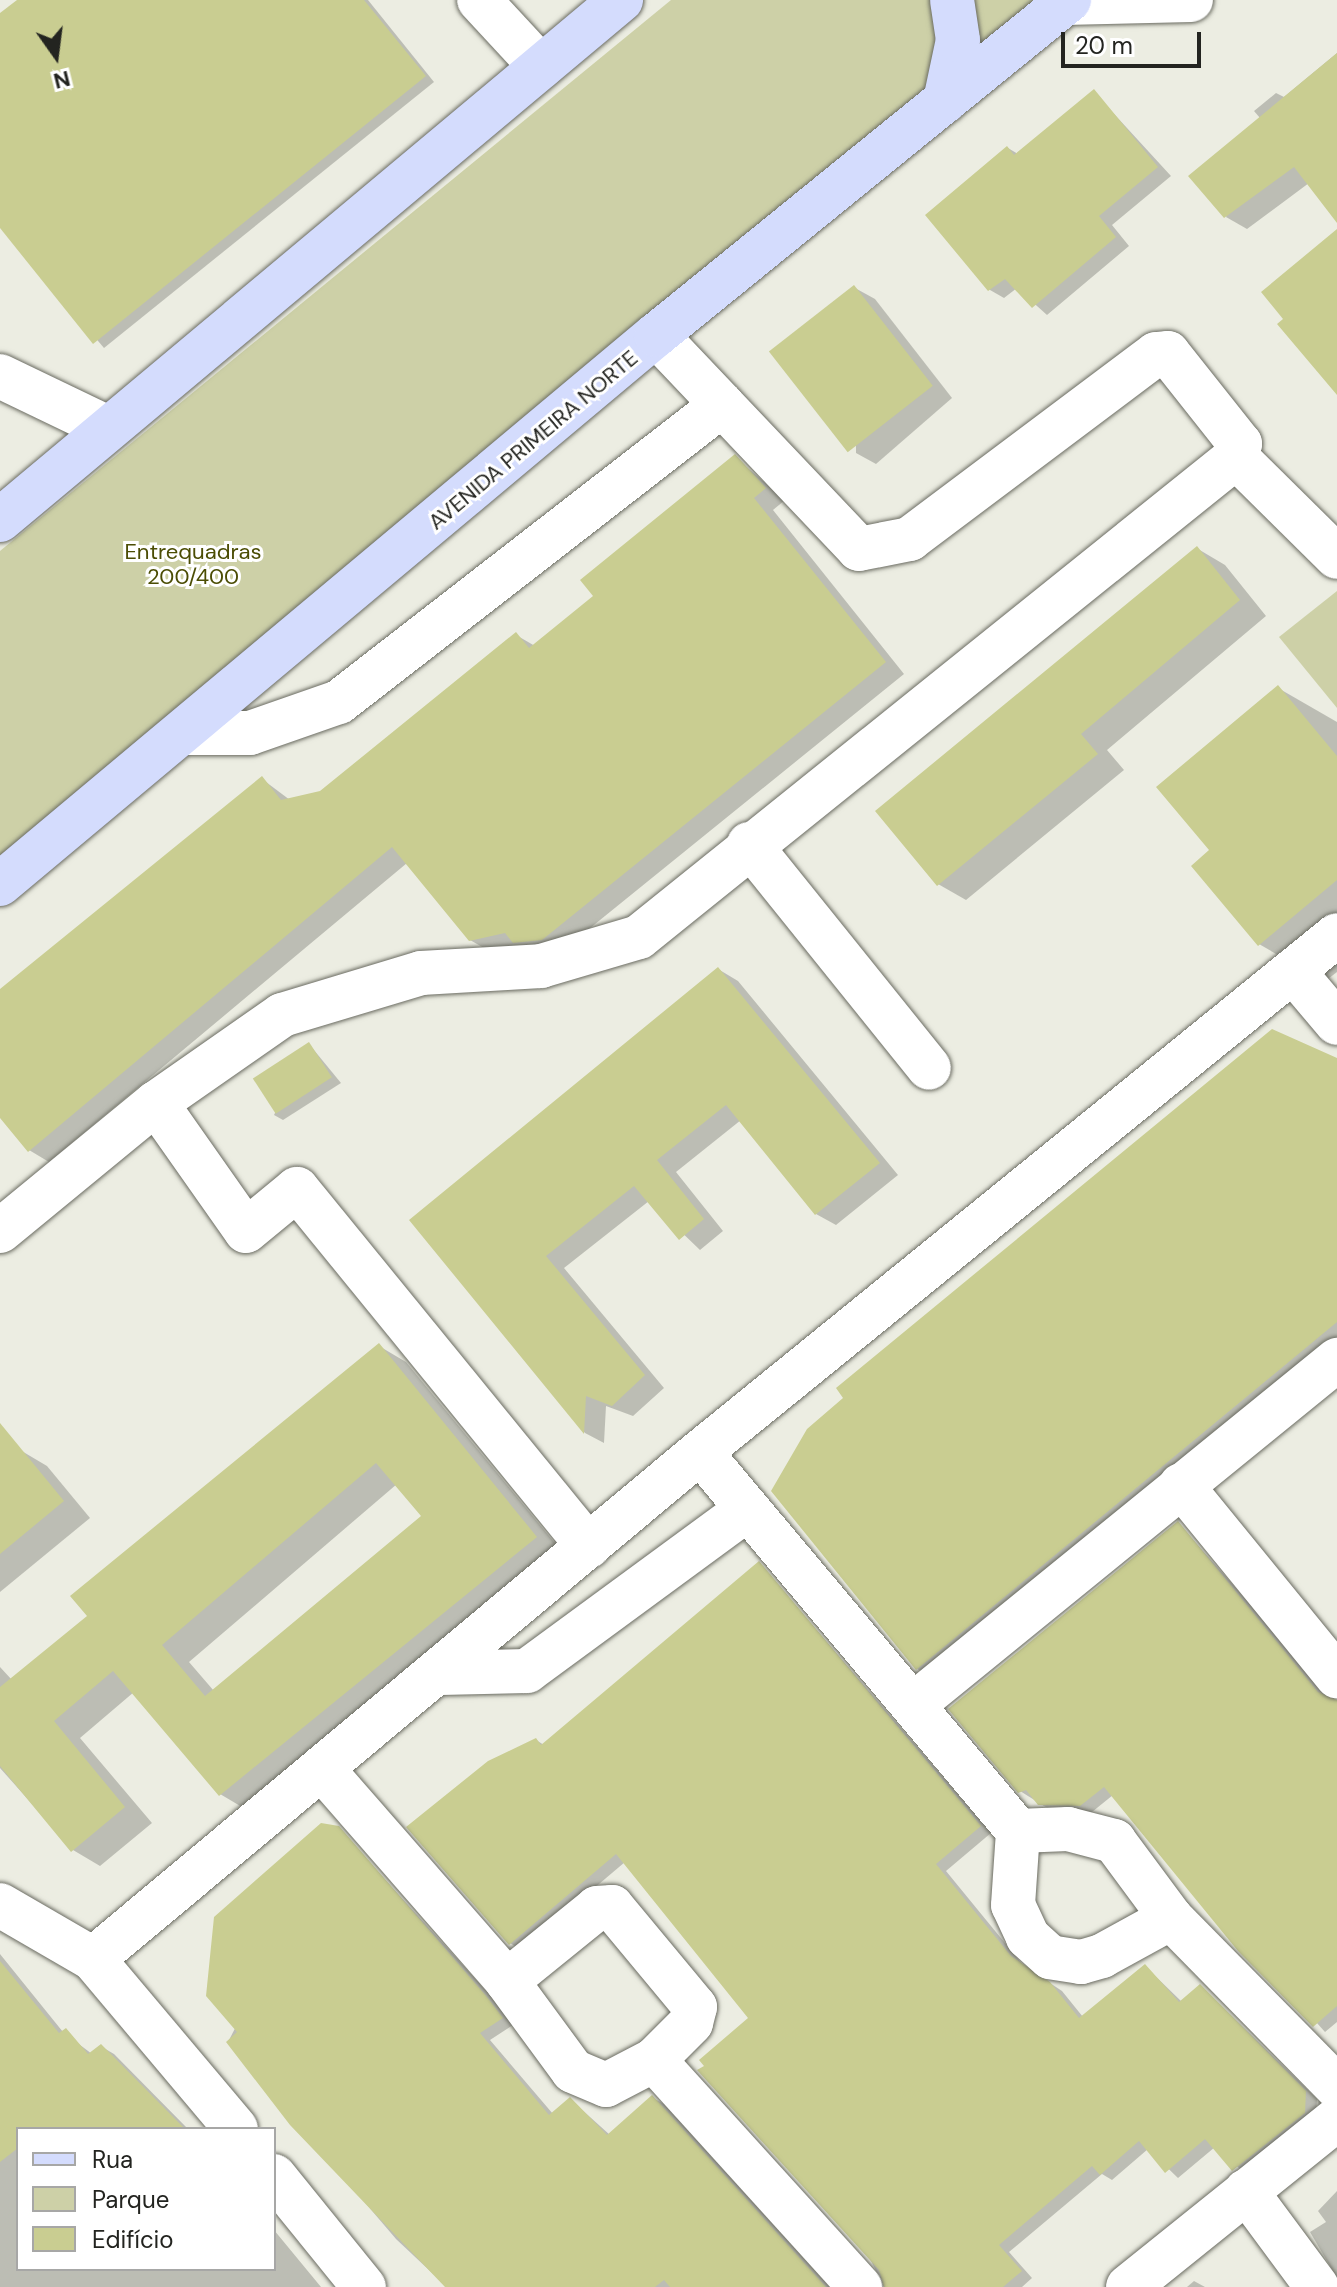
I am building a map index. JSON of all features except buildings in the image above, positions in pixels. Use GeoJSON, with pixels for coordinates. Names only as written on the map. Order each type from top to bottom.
{"type":"FeatureCollection","features":[{"type":"Feature","properties":{"kind":"main road"},"geometry":{"type":"LineString","coordinates":[[0,520],[621,0]]}},
{"type":"Feature","properties":{"kind":"main road"},"geometry":{"type":"LineString","coordinates":[[945,101],[958,40],[952,0]]}},
{"type":"Feature","properties":{"kind":"main road","name":"AVENIDA PRIMEIRA NORTE"},"geometry":{"type":"LineString","coordinates":[[0,884],[656,335],[1067,2]]}},
{"type":"Feature","properties":{"kind":"street"},"geometry":{"type":"LineString","coordinates":[[479,0],[541,67]]}},
{"type":"Feature","properties":{"kind":"street"},"geometry":{"type":"LineString","coordinates":[[1067,2],[1191,0]]}},
{"type":"Feature","properties":{"kind":"street"},"geometry":{"type":"LineString","coordinates":[[0,1231],[156,1103],[237,1042],[321,998],[421,973],[541,966],[627,942],[1236,457],[1240,440],[1168,353],[1156,354],[910,539],[859,549],[656,335]]}},
{"type":"Feature","properties":{"kind":"street"},"geometry":{"type":"LineString","coordinates":[[0,376],[108,428]]}},
{"type":"Feature","properties":{"kind":"street"},"geometry":{"type":"LineString","coordinates":[[183,733],[250,733],[339,702],[722,405]]}},
{"type":"Feature","properties":{"kind":"street"},"geometry":{"type":"LineString","coordinates":[[1236,457],[1337,557]]}},
{"type":"Feature","properties":{"kind":"street"},"geometry":{"type":"LineString","coordinates":[[749,844],[929,1068]]}},
{"type":"Feature","properties":{"kind":"street"},"geometry":{"type":"LineString","coordinates":[[93,1959],[324,1771],[700,1452],[1337,935]]}},
{"type":"Feature","properties":{"kind":"street"},"geometry":{"type":"LineString","coordinates":[[1293,971],[1337,1023]]}},
{"type":"Feature","properties":{"kind":"street"},"geometry":{"type":"LineString","coordinates":[[156,1103],[246,1231],[297,1189],[588,1546]]}},
{"type":"Feature","properties":{"kind":"street"},"geometry":{"type":"LineString","coordinates":[[913,1705],[1337,1360]]}},
{"type":"Feature","properties":{"kind":"street"},"geometry":{"type":"LineString","coordinates":[[700,1452],[1018,1831],[1013,1905],[1028,1937],[1050,1957],[1081,1962],[1102,1956],[1171,1918]]}},
{"type":"Feature","properties":{"kind":"street"},"geometry":{"type":"LineString","coordinates":[[1181,1485],[1337,1676]]}},
{"type":"Feature","properties":{"kind":"street"},"geometry":{"type":"LineString","coordinates":[[441,1673],[527,1671],[746,1510]]}},
{"type":"Feature","properties":{"kind":"street"},"geometry":{"type":"LineString","coordinates":[[324,1771],[507,1981],[573,2071],[606,2085],[622,2083],[654,2060],[691,2023],[695,2007],[621,1912],[597,1908],[507,1981]]}},
{"type":"Feature","properties":{"kind":"street"},"geometry":{"type":"LineString","coordinates":[[1018,1831],[1068,1829],[1114,1841],[1171,1918],[1337,2087]]}},
{"type":"Feature","properties":{"kind":"street"},"geometry":{"type":"LineString","coordinates":[[0,1905],[93,1959],[234,2127]]}},
{"type":"Feature","properties":{"kind":"street"},"geometry":{"type":"LineString","coordinates":[[654,2060],[860,2287]]}},
{"type":"Feature","properties":{"kind":"street"},"geometry":{"type":"LineString","coordinates":[[1128,2287],[1337,2119]]}},
{"type":"Feature","properties":{"kind":"street"},"geometry":{"type":"LineString","coordinates":[[276,2178],[364,2287]]}},
{"type":"Feature","properties":{"kind":"street"},"geometry":{"type":"LineString","coordinates":[[1246,2191],[1317,2287]]}},
{"type":"Feature","properties":{"kind":"green space","name":"Entrequadras 200/400"},"geometry":{"type":"Polygon","coordinates":[[[671,0],[1088,0],[0,894],[0,551],[671,0]]]}},
{"type":"Feature","properties":{"kind":"green space"},"geometry":{"type":"Polygon","coordinates":[[[1337,591],[1337,708],[1279,637],[1337,591]]]}}]}
